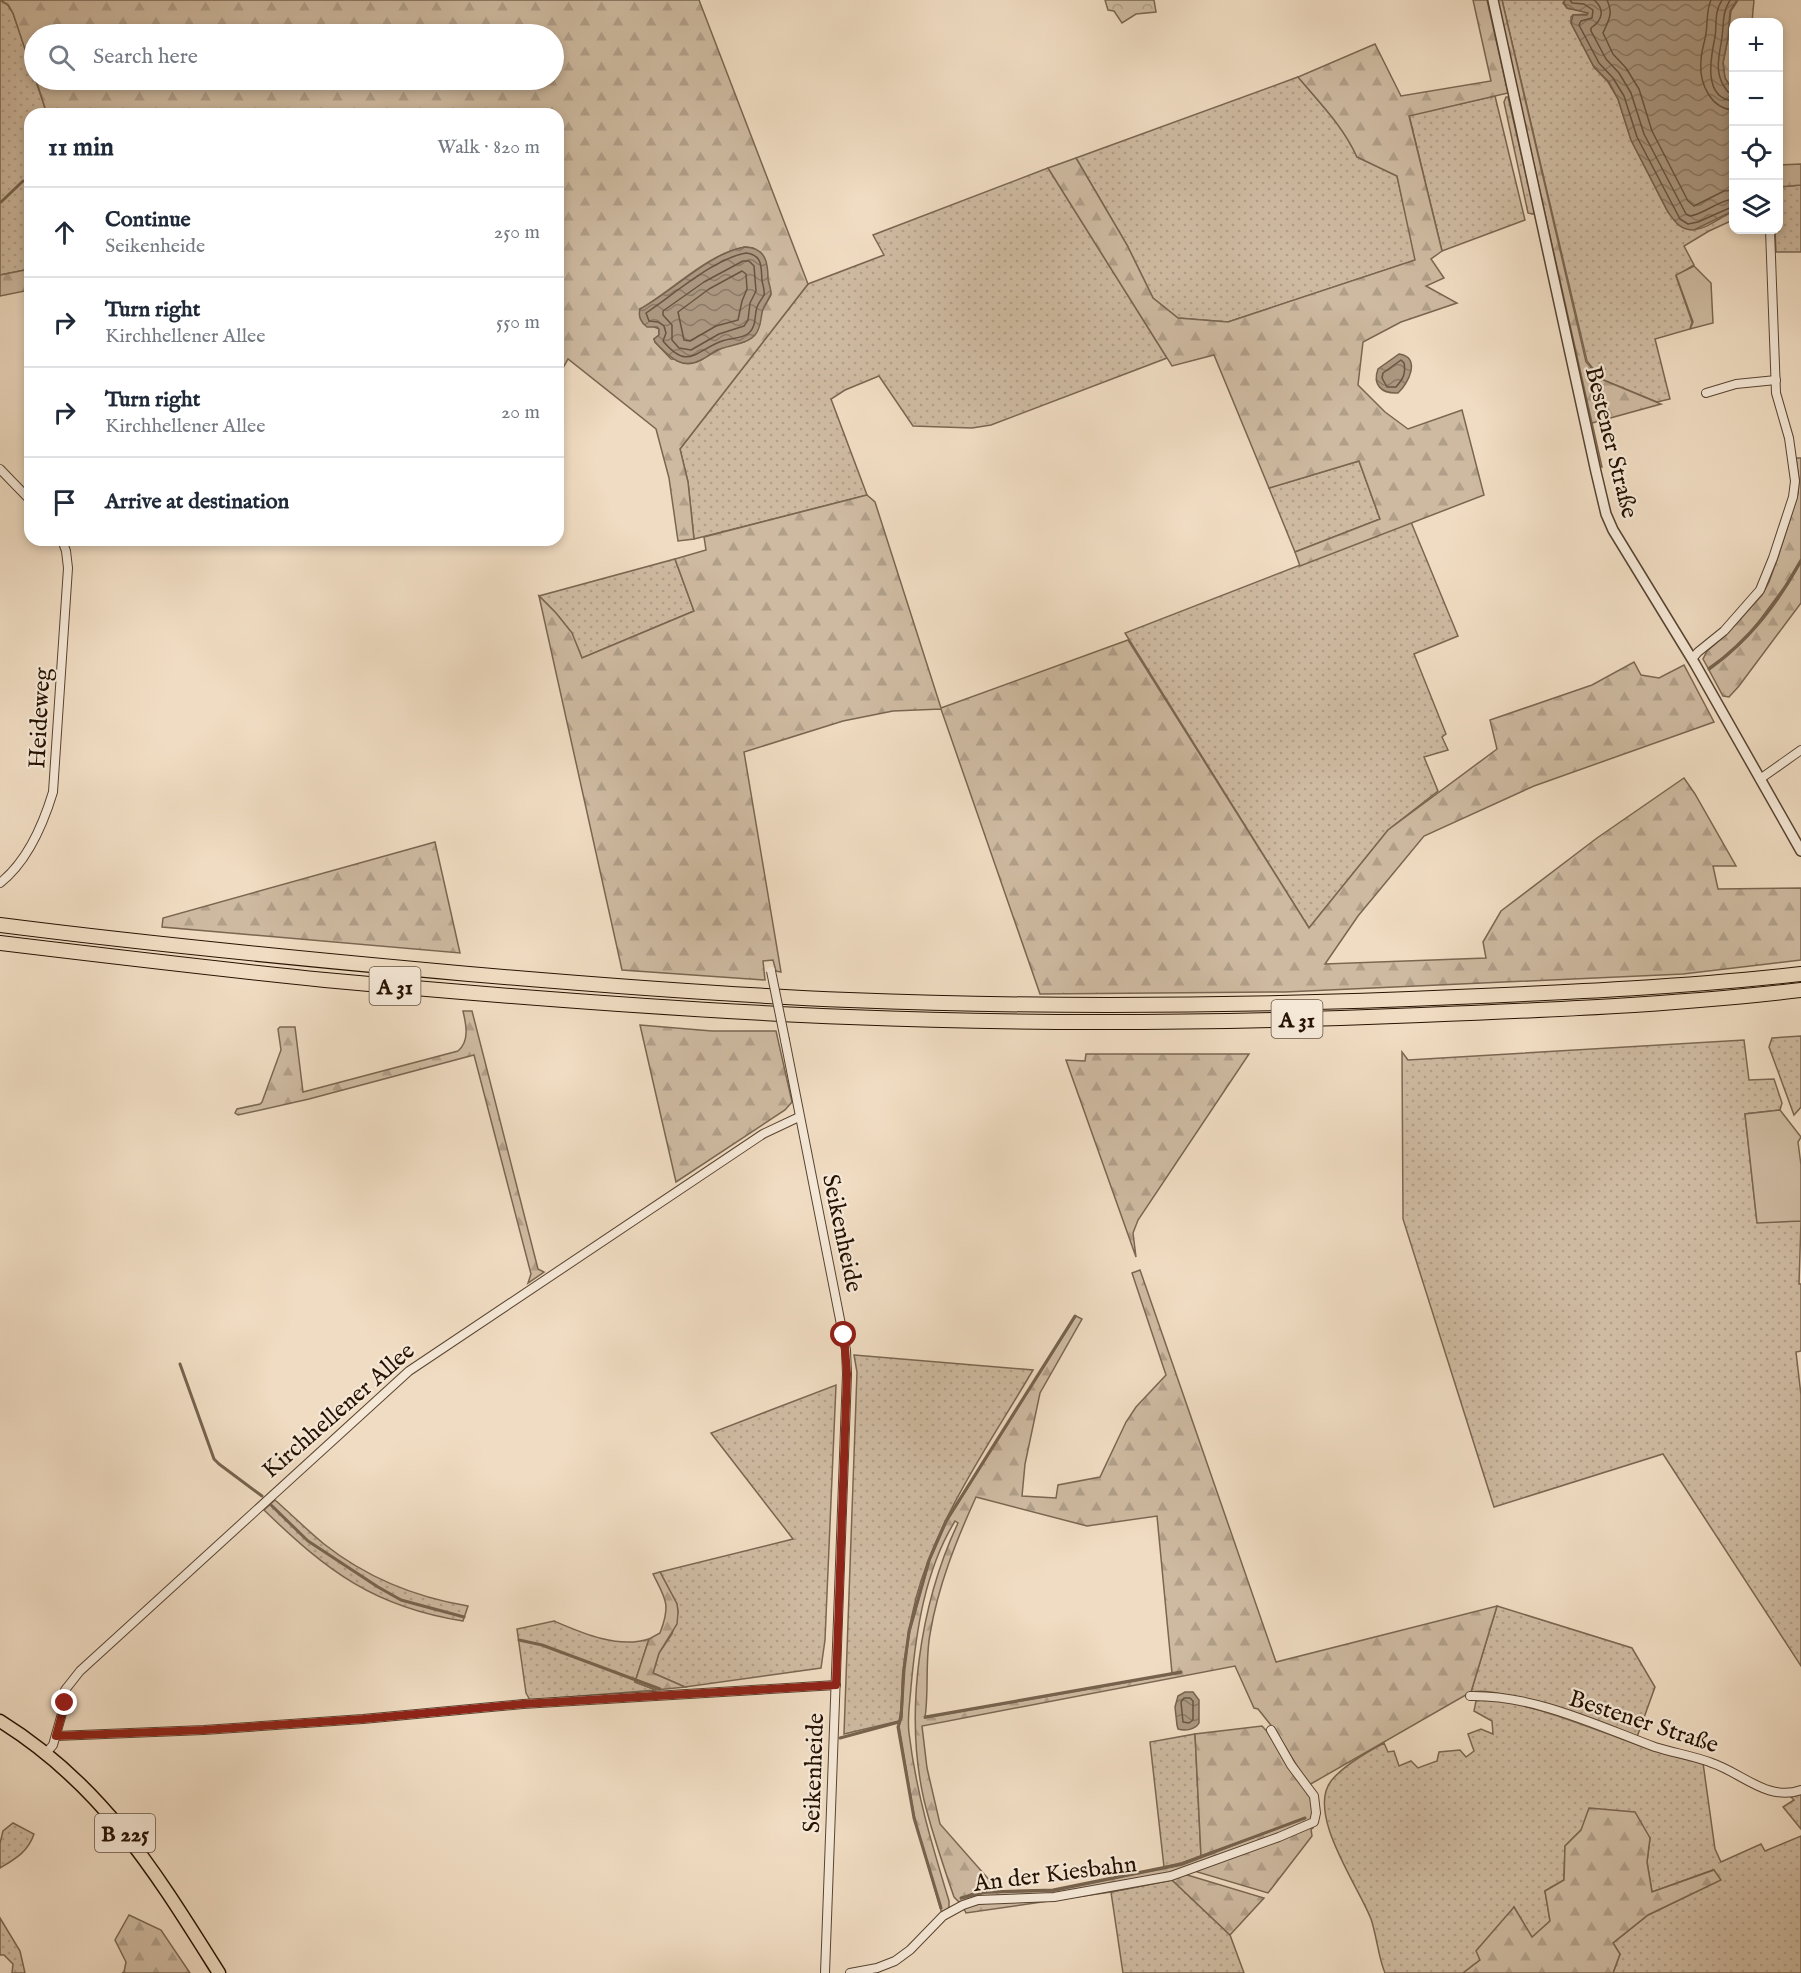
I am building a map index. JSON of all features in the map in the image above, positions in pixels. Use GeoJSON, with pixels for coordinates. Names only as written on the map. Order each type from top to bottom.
{"type":"FeatureCollection","features":[{"type":"Feature","properties":{"kind":"highway","name":"A 31"},"geometry":{"type":"LineString","coordinates":[[0,925],[324,961],[622,987],[851,1000],[1078,1004],[1350,1002],[1539,993],[1759,979],[1801,974]]}},
{"type":"Feature","properties":{"kind":"highway","name":"A 31"},"geometry":{"type":"LineString","coordinates":[[0,944],[322,980],[537,998],[897,1018],[1081,1023],[1350,1018],[1514,1011],[1731,998],[1801,990]]}},
{"type":"Feature","properties":{"kind":"main road","name":"B 225"},"geometry":{"type":"LineString","coordinates":[[0,1721],[46,1753],[109,1813],[129,1837],[219,1973]]}},
{"type":"Feature","properties":{"kind":"street","name":"Bestener Straße"},"geometry":{"type":"LineString","coordinates":[[1493,0],[1606,514],[1613,530],[1694,661],[1801,851]]}},
{"type":"Feature","properties":{"kind":"street"},"geometry":{"type":"LineString","coordinates":[[1694,661],[1698,652],[1724,631],[1760,590],[1793,497],[1795,481],[1789,438],[1776,393],[1770,234]]}},
{"type":"Feature","properties":{"kind":"street"},"geometry":{"type":"LineString","coordinates":[[1706,393],[1736,384],[1776,380]]}},
{"type":"Feature","properties":{"kind":"street"},"geometry":{"type":"LineString","coordinates":[[0,468],[24,494]]}},
{"type":"Feature","properties":{"kind":"street","name":"Heideweg"},"geometry":{"type":"LineString","coordinates":[[0,883],[26,854],[41,825],[53,792],[68,568],[64,546]]}},
{"type":"Feature","properties":{"kind":"street"},"geometry":{"type":"LineString","coordinates":[[1760,779],[1801,750]]}},
{"type":"Feature","properties":{"kind":"street","name":"Seikenheide"},"geometry":{"type":"LineString","coordinates":[[771,971],[846,1350],[847,1374],[825,1973]]}},
{"type":"Feature","properties":{"kind":"street","name":"Kirchhellener Allee"},"geometry":{"type":"LineString","coordinates":[[46,1753],[53,1745],[56,1736],[65,1703],[65,1690],[80,1671],[409,1371],[763,1134],[799,1117]]}},
{"type":"Feature","properties":{"kind":"street"},"geometry":{"type":"LineString","coordinates":[[56,1736],[204,1730],[363,1719],[523,1704],[836,1685]]}},
{"type":"Feature","properties":{"kind":"street","name":"Bestener Straße"},"geometry":{"type":"LineString","coordinates":[[1470,1696],[1496,1696],[1591,1722],[1666,1750],[1712,1762],[1762,1789],[1792,1794],[1801,1790]]}},
{"type":"Feature","properties":{"kind":"street","name":"An der Kiesbahn"},"geometry":{"type":"LineString","coordinates":[[850,1973],[876,1968],[895,1961],[910,1950],[943,1916],[978,1900],[1054,1897],[1171,1876],[1314,1822],[1317,1813],[1314,1796],[1271,1730]]}},
{"type":"Feature","properties":{"kind":"green space"},"geometry":{"type":"Polygon","coordinates":[[[0,0],[8,5],[13,13],[24,46],[24,90],[39,90],[45,108],[24,108],[24,270],[0,275],[0,0]]]}},
{"type":"Feature","properties":{"kind":"green space"},"geometry":{"type":"Polygon","coordinates":[[[1,0],[699,0],[808,284],[680,449],[688,482],[694,539],[678,541],[669,478],[656,429],[568,359],[564,366],[564,108],[45,108],[39,90],[564,90],[564,24],[24,24],[24,46],[13,13],[1,0]],[[745,247],[717,257],[640,309],[654,327],[659,329],[659,335],[654,339],[655,342],[671,359],[701,360],[725,346],[744,342],[771,295],[761,253],[753,248],[745,247]]]}},
{"type":"Feature","properties":{"kind":"green space"},"geometry":{"type":"Polygon","coordinates":[[[1105,0],[1154,0],[1156,12],[1136,14],[1122,23],[1114,11],[1108,10],[1105,0]]]}},
{"type":"Feature","properties":{"kind":"green space"},"geometry":{"type":"Polygon","coordinates":[[[1473,0],[1487,0],[1508,93],[1409,116],[1442,251],[1431,259],[1444,278],[1426,286],[1457,303],[1401,322],[1363,342],[1358,385],[1385,412],[1408,429],[1462,410],[1484,495],[1300,566],[1295,552],[1380,519],[1359,461],[1269,488],[1214,355],[1172,366],[1048,168],[1076,158],[1127,245],[1153,298],[1178,318],[1228,322],[1415,260],[1397,176],[1357,157],[1338,125],[1298,77],[1375,44],[1401,96],[1491,81],[1473,0]]]}},
{"type":"Feature","properties":{"kind":"green space"},"geometry":{"type":"Polygon","coordinates":[[[1495,0],[1497,0],[1602,467],[1600,467],[1495,0]]]}},
{"type":"Feature","properties":{"kind":"green space"},"geometry":{"type":"Polygon","coordinates":[[[1497,0],[1502,0],[1586,362],[1601,379],[1661,404],[1592,423],[1497,0]]]}},
{"type":"Feature","properties":{"kind":"green space"},"geometry":{"type":"Polygon","coordinates":[[[1502,0],[1565,0],[1563,3],[1567,8],[1588,12],[1573,15],[1571,23],[1594,67],[1608,82],[1618,99],[1631,140],[1668,212],[1684,227],[1691,229],[1699,229],[1729,213],[1729,222],[1684,246],[1694,265],[1676,276],[1692,322],[1690,329],[1655,339],[1670,399],[1657,402],[1601,379],[1587,361],[1502,0]]]}},
{"type":"Feature","properties":{"kind":"green space"},"geometry":{"type":"Polygon","coordinates":[[[1738,0],[1754,0],[1752,18],[1730,18],[1731,11],[1738,0]]]}},
{"type":"Feature","properties":{"kind":"green space"},"geometry":{"type":"Polygon","coordinates":[[[1729,29],[1729,84],[1725,78],[1723,63],[1729,29]]]}},
{"type":"Feature","properties":{"kind":"green space"},"geometry":{"type":"Polygon","coordinates":[[[1298,77],[1338,125],[1357,157],[1397,176],[1416,260],[1228,322],[1178,318],[1153,298],[1127,245],[1076,158],[1298,77]]]}},
{"type":"Feature","properties":{"kind":"green space"},"geometry":{"type":"Polygon","coordinates":[[[1495,96],[1525,220],[1442,251],[1409,115],[1495,96]]]}},
{"type":"Feature","properties":{"kind":"green space"},"geometry":{"type":"Polygon","coordinates":[[[1508,97],[1535,214],[1528,213],[1504,102],[1508,97]]]}},
{"type":"Feature","properties":{"kind":"green space"},"geometry":{"type":"Polygon","coordinates":[[[1801,164],[1801,185],[1783,187],[1783,165],[1801,164]]]}},
{"type":"Feature","properties":{"kind":"green space"},"geometry":{"type":"Polygon","coordinates":[[[1048,168],[1167,358],[991,425],[972,428],[913,426],[879,376],[845,390],[831,399],[867,495],[694,539],[688,482],[680,449],[808,284],[884,255],[873,235],[1048,168]]]}},
{"type":"Feature","properties":{"kind":"green space"},"geometry":{"type":"Polygon","coordinates":[[[1801,185],[1801,252],[1776,252],[1775,234],[1783,234],[1783,187],[1801,185]]]}},
{"type":"Feature","properties":{"kind":"green space"},"geometry":{"type":"Polygon","coordinates":[[[1694,266],[1711,283],[1713,323],[1690,329],[1693,322],[1676,275],[1694,266]]]}},
{"type":"Feature","properties":{"kind":"green space"},"geometry":{"type":"Polygon","coordinates":[[[24,270],[24,291],[0,296],[0,275],[24,270]]]}},
{"type":"Feature","properties":{"kind":"green space"},"geometry":{"type":"Polygon","coordinates":[[[1796,458],[1801,458],[1801,559],[1785,586],[1751,632],[1731,652],[1708,668],[1703,659],[1707,651],[1728,633],[1762,595],[1769,582],[1798,494],[1796,458]]]}},
{"type":"Feature","properties":{"kind":"green space"},"geometry":{"type":"Polygon","coordinates":[[[1359,461],[1380,519],[1295,552],[1269,488],[1359,461]]]}},
{"type":"Feature","properties":{"kind":"green space"},"geometry":{"type":"Polygon","coordinates":[[[867,495],[875,502],[941,708],[1128,640],[1309,928],[1388,830],[1497,749],[1490,720],[1592,685],[1634,662],[1641,675],[1659,678],[1684,665],[1714,722],[1534,786],[1424,836],[1358,916],[1325,964],[1486,958],[1483,942],[1501,911],[1597,838],[1684,778],[1736,866],[1713,866],[1718,889],[1801,888],[1801,960],[1683,974],[1285,992],[1040,994],[941,709],[893,711],[843,721],[744,752],[781,972],[776,971],[773,960],[763,961],[765,980],[622,970],[539,596],[572,633],[582,658],[694,611],[675,559],[706,550],[704,537],[867,495]]]}},
{"type":"Feature","properties":{"kind":"green space"},"geometry":{"type":"Polygon","coordinates":[[[1411,522],[1458,636],[1414,654],[1446,734],[1442,737],[1448,750],[1424,757],[1438,791],[1388,830],[1309,928],[1125,633],[1411,522]]]}},
{"type":"Feature","properties":{"kind":"green space"},"geometry":{"type":"Polygon","coordinates":[[[675,559],[694,611],[582,658],[565,624],[539,596],[675,559]]]}},
{"type":"Feature","properties":{"kind":"green space"},"geometry":{"type":"Polygon","coordinates":[[[1801,562],[1801,603],[1739,686],[1729,697],[1723,696],[1709,670],[1750,635],[1783,593],[1801,562]]]}},
{"type":"Feature","properties":{"kind":"green space"},"geometry":{"type":"Polygon","coordinates":[[[435,842],[460,953],[162,927],[163,918],[435,842]]]}},
{"type":"Feature","properties":{"kind":"green space"},"geometry":{"type":"Polygon","coordinates":[[[463,1011],[472,1011],[538,1269],[544,1272],[528,1283],[531,1274],[474,1055],[309,1099],[238,1115],[235,1113],[237,1109],[262,1102],[281,1050],[278,1029],[280,1027],[295,1027],[303,1092],[458,1051],[466,1037],[463,1011]]]}},
{"type":"Feature","properties":{"kind":"green space"},"geometry":{"type":"Polygon","coordinates":[[[640,1025],[712,1031],[776,1031],[792,1102],[785,1110],[676,1182],[640,1025]]]}},
{"type":"Feature","properties":{"kind":"green space"},"geometry":{"type":"Polygon","coordinates":[[[1801,1036],[1801,1107],[1794,1115],[1769,1047],[1772,1038],[1801,1036]]]}},
{"type":"Feature","properties":{"kind":"green space"},"geometry":{"type":"Polygon","coordinates":[[[1744,1040],[1749,1080],[1774,1079],[1782,1103],[1780,1110],[1745,1114],[1757,1222],[1801,1221],[1799,1284],[1801,1284],[1801,1351],[1796,1352],[1801,1395],[1801,1666],[1663,1454],[1494,1507],[1403,1219],[1402,1052],[1408,1060],[1744,1040]]]}},
{"type":"Feature","properties":{"kind":"green space"},"geometry":{"type":"Polygon","coordinates":[[[1086,1054],[1249,1054],[1138,1220],[1133,1233],[1136,1257],[1066,1060],[1085,1061],[1086,1054]]]}},
{"type":"Feature","properties":{"kind":"green space"},"geometry":{"type":"Polygon","coordinates":[[[1780,1110],[1801,1137],[1798,1142],[1801,1165],[1801,1221],[1757,1223],[1745,1114],[1780,1110]]]}},
{"type":"Feature","properties":{"kind":"green space"},"geometry":{"type":"Polygon","coordinates":[[[1140,1270],[1276,1662],[1497,1606],[1471,1692],[1309,1785],[1274,1729],[1258,1709],[1254,1708],[1235,1666],[922,1726],[927,1768],[940,1824],[999,1891],[976,1892],[961,1898],[984,1893],[1054,1891],[1182,1865],[1305,1818],[1201,1856],[1195,1734],[1262,1726],[1273,1738],[1313,1801],[1312,1819],[1304,1826],[1173,1873],[1079,1892],[959,1902],[954,1897],[924,1800],[918,1766],[916,1731],[919,1659],[925,1623],[934,1588],[958,1523],[955,1521],[929,1580],[919,1623],[908,1716],[920,1797],[949,1901],[949,1908],[942,1914],[915,1820],[899,1726],[902,1717],[904,1670],[910,1631],[930,1560],[947,1521],[1076,1316],[1082,1319],[1040,1393],[1025,1464],[1022,1496],[1056,1498],[1058,1485],[1100,1477],[1126,1422],[1136,1407],[1166,1375],[1132,1273],[1140,1270]],[[976,1497],[948,1564],[933,1616],[927,1666],[925,1718],[1181,1673],[1172,1673],[1157,1516],[1087,1526],[976,1497]]]}},
{"type":"Feature","properties":{"kind":"green space"},"geometry":{"type":"Polygon","coordinates":[[[854,1355],[1033,1370],[951,1509],[926,1568],[908,1634],[899,1721],[844,1734],[857,1372],[854,1355]]]}},
{"type":"Feature","properties":{"kind":"green space"},"geometry":{"type":"Polygon","coordinates":[[[836,1385],[825,1640],[821,1668],[685,1687],[653,1673],[659,1653],[672,1634],[678,1612],[677,1604],[660,1572],[793,1539],[711,1433],[836,1385]]]}},
{"type":"Feature","properties":{"kind":"green space"},"geometry":{"type":"Polygon","coordinates":[[[275,1500],[324,1544],[357,1567],[410,1591],[468,1606],[463,1621],[431,1615],[403,1606],[354,1583],[309,1551],[264,1510],[275,1500]]]}},
{"type":"Feature","properties":{"kind":"green space"},"geometry":{"type":"Polygon","coordinates":[[[660,1572],[677,1604],[678,1612],[677,1624],[659,1653],[653,1673],[685,1687],[656,1690],[635,1682],[649,1639],[660,1633],[665,1615],[666,1602],[653,1574],[660,1572]]]}},
{"type":"Feature","properties":{"kind":"green space"},"geometry":{"type":"Polygon","coordinates":[[[1497,1606],[1632,1648],[1655,1687],[1637,1737],[1551,1706],[1496,1693],[1471,1692],[1497,1606]]]}},
{"type":"Feature","properties":{"kind":"green space"},"geometry":{"type":"Polygon","coordinates":[[[554,1621],[588,1635],[613,1641],[637,1642],[649,1639],[635,1682],[656,1690],[530,1700],[526,1693],[517,1629],[554,1621]]]}},
{"type":"Feature","properties":{"kind":"green space"},"geometry":{"type":"Polygon","coordinates":[[[1476,1701],[1530,1707],[1643,1747],[1703,1763],[1715,1849],[1721,1862],[1761,1844],[1765,1851],[1801,1836],[1801,1973],[1613,1973],[1620,1954],[1613,1943],[1648,1915],[1720,1880],[1713,1870],[1652,1892],[1647,1862],[1650,1838],[1581,1830],[1565,1846],[1564,1880],[1545,1891],[1550,1921],[1532,1938],[1514,1907],[1480,1960],[1463,1973],[1385,1973],[1371,1919],[1346,1870],[1330,1831],[1325,1812],[1325,1795],[1331,1781],[1342,1770],[1384,1743],[1388,1752],[1394,1751],[1399,1766],[1411,1761],[1418,1768],[1437,1761],[1439,1752],[1460,1750],[1466,1757],[1474,1751],[1468,1734],[1481,1729],[1493,1734],[1492,1721],[1474,1711],[1476,1701]]]}},
{"type":"Feature","properties":{"kind":"green space"},"geometry":{"type":"Polygon","coordinates":[[[1195,1734],[1201,1856],[1164,1867],[1150,1742],[1195,1734]]]}},
{"type":"Feature","properties":{"kind":"green space"},"geometry":{"type":"Polygon","coordinates":[[[1801,1794],[1801,1829],[1783,1807],[1794,1800],[1791,1797],[1801,1794]]]}},
{"type":"Feature","properties":{"kind":"green space"},"geometry":{"type":"Polygon","coordinates":[[[1589,1808],[1635,1812],[1650,1838],[1647,1862],[1652,1892],[1714,1870],[1721,1880],[1648,1915],[1613,1943],[1620,1954],[1613,1973],[1463,1973],[1480,1960],[1476,1951],[1514,1907],[1532,1937],[1550,1921],[1545,1891],[1564,1880],[1565,1846],[1581,1830],[1589,1808]]]}},
{"type":"Feature","properties":{"kind":"green space"},"geometry":{"type":"Polygon","coordinates":[[[13,1823],[34,1834],[25,1850],[0,1868],[0,1843],[3,1831],[13,1823]]]}},
{"type":"Feature","properties":{"kind":"green space"},"geometry":{"type":"Polygon","coordinates":[[[1312,1826],[1312,1836],[1268,1893],[1194,1871],[1312,1826]]]}},
{"type":"Feature","properties":{"kind":"green space"},"geometry":{"type":"Polygon","coordinates":[[[1184,1874],[1264,1898],[1230,1935],[1172,1880],[1111,1892],[966,1913],[963,1907],[991,1902],[1044,1901],[1184,1874]]]}},
{"type":"Feature","properties":{"kind":"green space"},"geometry":{"type":"Polygon","coordinates":[[[1172,1880],[1230,1935],[1244,1973],[1123,1973],[1111,1892],[1172,1880]]]}},
{"type":"Feature","properties":{"kind":"green space"},"geometry":{"type":"Polygon","coordinates":[[[129,1915],[161,1930],[190,1973],[122,1973],[126,1962],[115,1940],[129,1915]]]}},
{"type":"Feature","properties":{"kind":"green space"},"geometry":{"type":"Polygon","coordinates":[[[0,1918],[20,1951],[25,1973],[12,1973],[13,1964],[4,1955],[0,1955],[0,1918]]]}},
{"type":"Feature","properties":{"kind":"water"},"geometry":{"type":"Polygon","coordinates":[[[1565,0],[1737,0],[1730,11],[1723,63],[1725,78],[1729,84],[1729,213],[1694,230],[1681,227],[1673,219],[1631,140],[1618,99],[1609,82],[1594,67],[1571,23],[1573,15],[1587,15],[1588,13],[1567,8],[1565,0]]]}},
{"type":"Feature","properties":{"kind":"water"},"geometry":{"type":"Polygon","coordinates":[[[745,247],[762,253],[766,262],[771,291],[757,332],[747,341],[717,350],[694,363],[687,364],[675,360],[655,342],[654,339],[659,335],[659,329],[647,327],[643,323],[640,309],[717,257],[745,247]]]}},
{"type":"Feature","properties":{"kind":"water"},"geometry":{"type":"Polygon","coordinates":[[[1399,354],[1410,360],[1411,371],[1406,384],[1398,393],[1387,392],[1377,384],[1376,375],[1378,369],[1399,354]]]}},
{"type":"Feature","properties":{"kind":"water"},"geometry":{"type":"Polygon","coordinates":[[[1185,1692],[1193,1692],[1199,1700],[1199,1723],[1192,1729],[1184,1730],[1178,1729],[1175,1707],[1178,1696],[1185,1692]]]}},
{"type":"Feature","properties":{"kind":"waterway"},"geometry":{"type":"LineString","coordinates":[[1,202],[23,181]]}},
{"type":"Feature","properties":{"kind":"waterway"},"geometry":{"type":"LineString","coordinates":[[1709,669],[1750,633],[1772,607],[1801,561]]}},
{"type":"Feature","properties":{"kind":"waterway"},"geometry":{"type":"LineString","coordinates":[[941,1908],[914,1818],[898,1727],[901,1717],[909,1631],[929,1560],[946,1521],[1075,1316]]}},
{"type":"Feature","properties":{"kind":"waterway"},"geometry":{"type":"LineString","coordinates":[[180,1364],[214,1459],[262,1496]]}},
{"type":"Feature","properties":{"kind":"waterway"},"geometry":{"type":"LineString","coordinates":[[270,1504],[308,1541],[378,1587],[401,1600],[464,1617]]}},
{"type":"Feature","properties":{"kind":"waterway"},"geometry":{"type":"LineString","coordinates":[[519,1640],[542,1645],[660,1689]]}},
{"type":"Feature","properties":{"kind":"waterway"},"geometry":{"type":"LineString","coordinates":[[925,1717],[1181,1672]]}},
{"type":"Feature","properties":{"kind":"waterway"},"geometry":{"type":"LineString","coordinates":[[840,1738],[899,1722]]}},
{"type":"Feature","properties":{"kind":"waterway"},"geometry":{"type":"LineString","coordinates":[[961,1898],[986,1892],[1053,1890],[1181,1864],[1305,1818]]}},
{"type":"Feature","properties":{"kind":"route"},"geometry":{"type":"LineString","coordinates":[[65,1703],[56,1736],[204,1730],[363,1719],[523,1704],[836,1685],[847,1374],[844,1335]]}}]}
